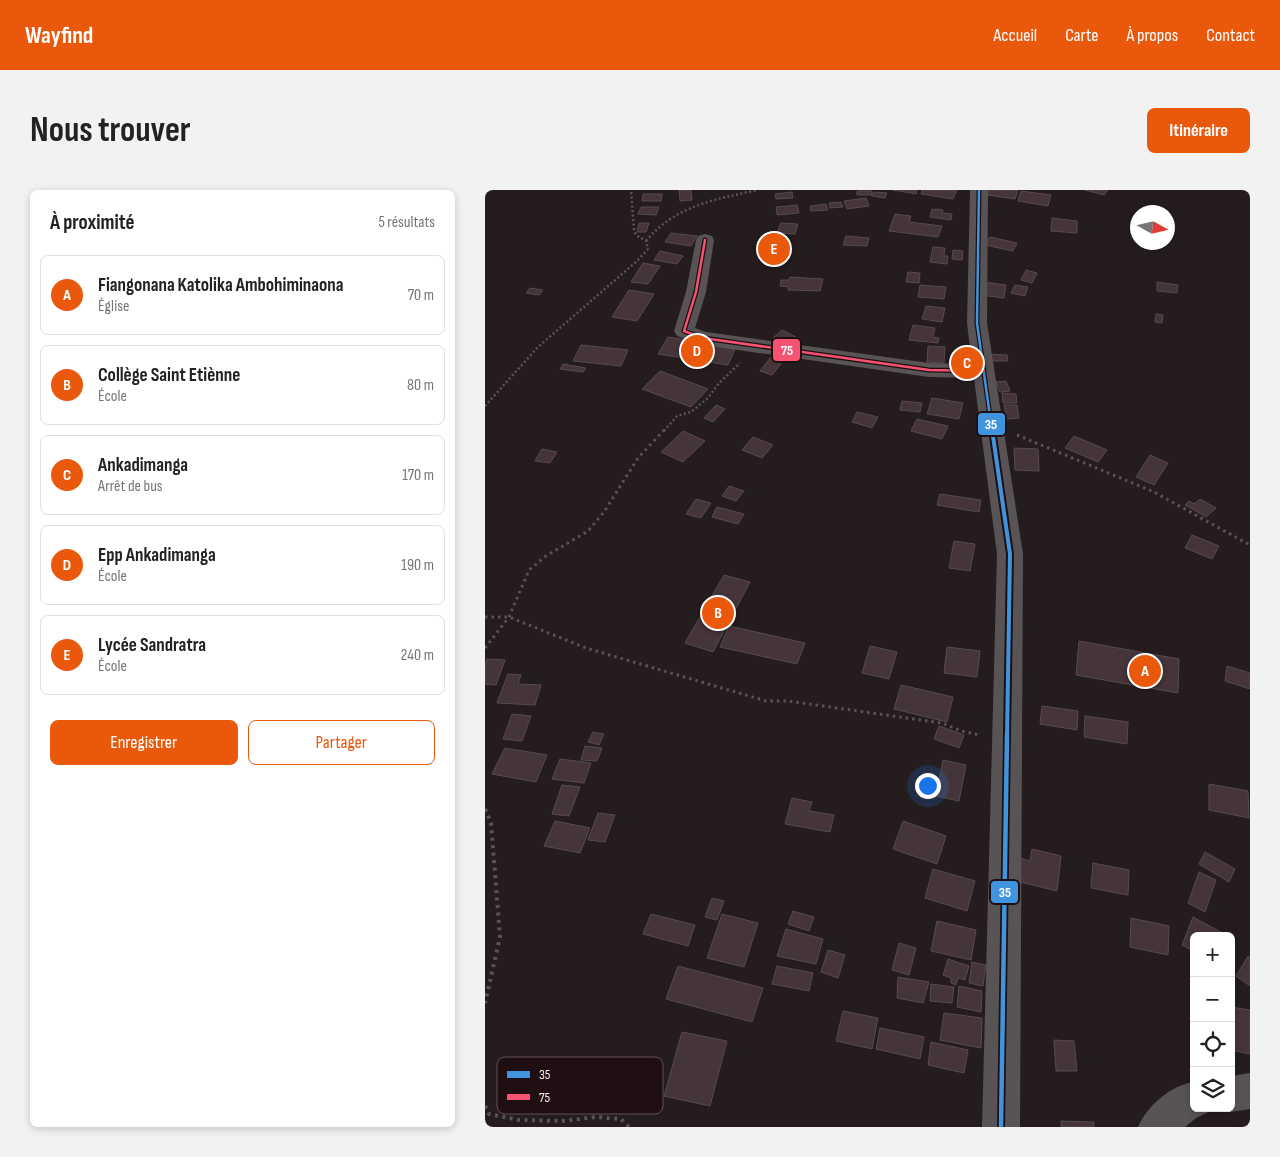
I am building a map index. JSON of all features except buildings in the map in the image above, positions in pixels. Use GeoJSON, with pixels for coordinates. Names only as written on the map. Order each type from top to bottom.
{"type":"FeatureCollection","features":[{"type":"Feature","properties":{"kind":"street"},"geometry":{"type":"LineString","coordinates":[[979,190],[977,323],[1010,554],[1001,1127]]}},
{"type":"Feature","properties":{"kind":"street"},"geometry":{"type":"LineString","coordinates":[[705,240],[696,292],[684,330],[703,338],[929,370],[984,371]]}},
{"type":"Feature","properties":{"kind":"street"},"geometry":{"type":"LineString","coordinates":[[1235,1093],[1250,1091]]}},
{"type":"Feature","properties":{"kind":"street"},"geometry":{"type":"LineString","coordinates":[[1157,1127],[1187,1101],[1190,1101]]}},
{"type":"Feature","properties":{"kind":"path"},"geometry":{"type":"LineString","coordinates":[[485,406],[538,346],[649,249],[646,241],[636,235],[634,230],[631,190]]}},
{"type":"Feature","properties":{"kind":"path"},"geometry":{"type":"LineString","coordinates":[[646,241],[652,232],[663,222],[682,210],[757,190]]}},
{"type":"Feature","properties":{"kind":"path"},"geometry":{"type":"LineString","coordinates":[[485,648],[509,617],[529,570],[546,556],[588,531],[605,512],[644,451],[677,416],[691,412],[708,398],[719,383],[756,346]]}},
{"type":"Feature","properties":{"kind":"path"},"geometry":{"type":"LineString","coordinates":[[991,424],[1154,492],[1250,546]]}},
{"type":"Feature","properties":{"kind":"path"},"geometry":{"type":"LineString","coordinates":[[485,617],[509,617],[586,648],[766,701],[788,701],[942,723],[961,731],[1007,740]]}},
{"type":"Feature","properties":{"kind":"path"},"geometry":{"type":"LineString","coordinates":[[485,809],[491,823],[500,938],[485,1003]]}},
{"type":"Feature","properties":{"kind":"path"},"geometry":{"type":"LineString","coordinates":[[485,1106],[489,1114],[519,1120],[563,1122],[595,1117],[621,1119],[629,1127]]}},
{"type":"Feature","properties":{"kind":"transit line","name":"35"},"geometry":{"type":"LineString","coordinates":[[979,190],[977,323],[1010,554],[1001,1127]]}},
{"type":"Feature","properties":{"kind":"transit line","name":"75"},"geometry":{"type":"LineString","coordinates":[[705,240],[696,292],[684,331],[703,338],[929,370],[984,371]]}},
{"type":"Feature","properties":{"kind":"place","name":"Lycée Sandratra"},"geometry":{"type":"Point","coordinates":[774,249]}},
{"type":"Feature","properties":{"kind":"place","name":"Epp Ankadimanga"},"geometry":{"type":"Point","coordinates":[697,351]}},
{"type":"Feature","properties":{"kind":"place","name":"Ankadimanga"},"geometry":{"type":"Point","coordinates":[967,363]}},
{"type":"Feature","properties":{"kind":"place","name":"Collège Saint Etiènne"},"geometry":{"type":"Point","coordinates":[718,613]}},
{"type":"Feature","properties":{"kind":"place","name":"Fiangonana Katolika Ambohiminaona"},"geometry":{"type":"Point","coordinates":[1145,671]}}]}
